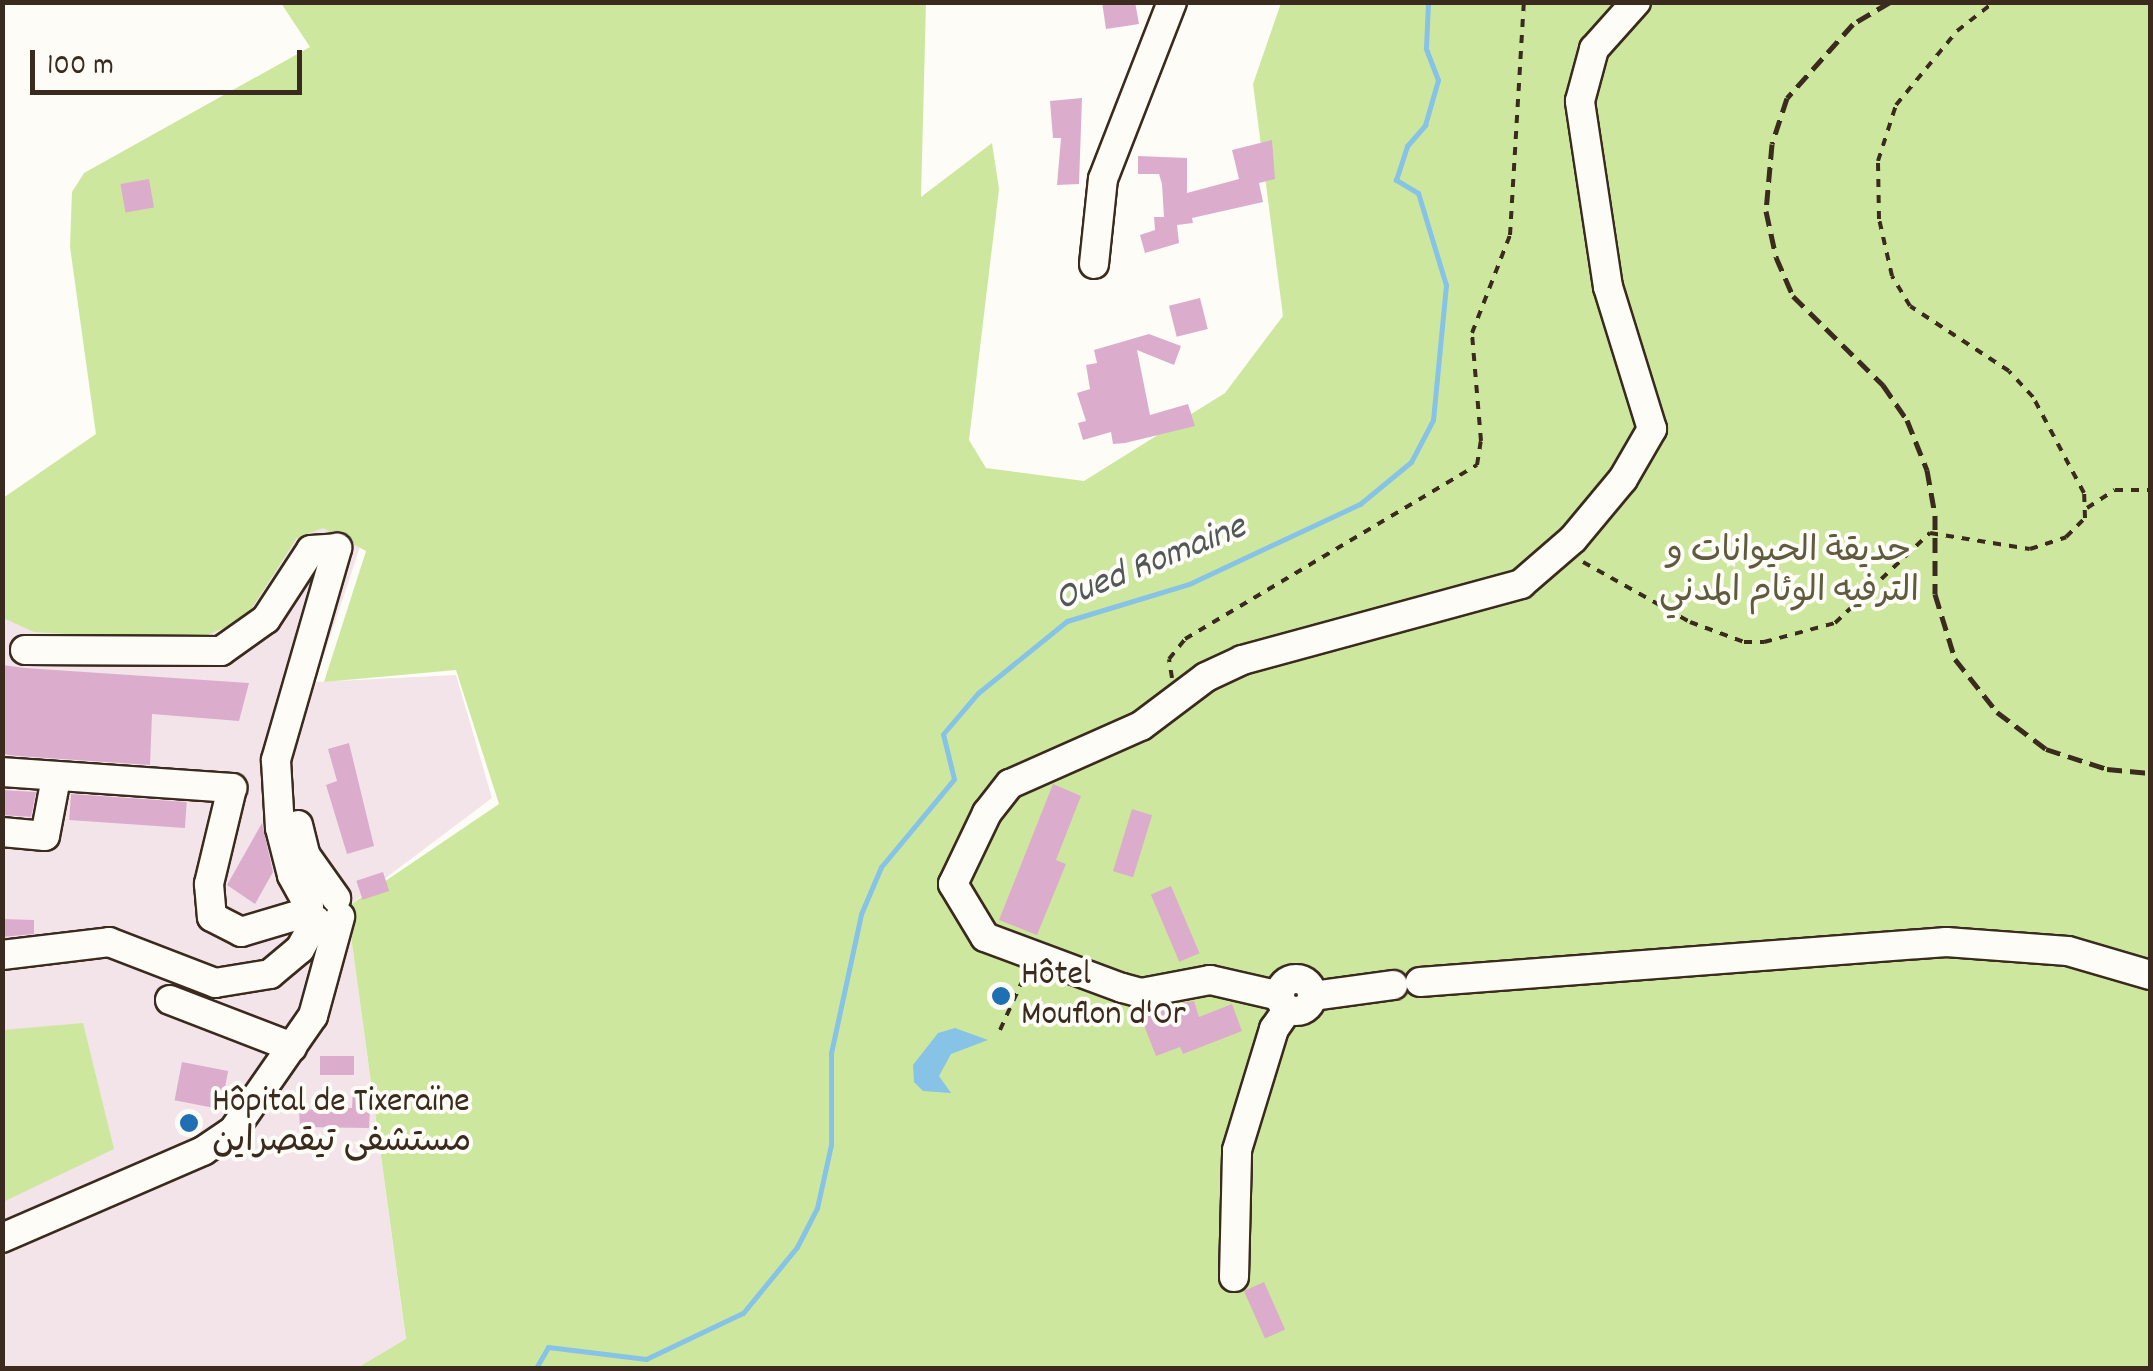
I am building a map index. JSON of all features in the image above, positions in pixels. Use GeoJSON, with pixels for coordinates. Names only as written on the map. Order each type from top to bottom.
{"type":"FeatureCollection","features":[{"type":"Feature","properties":{"kind":"street"},"geometry":{"type":"LineString","coordinates":[[1094,264],[1102,179],[1172,2]]}},
{"type":"Feature","properties":{"kind":"street"},"geometry":{"type":"LineString","coordinates":[[1636,2],[1594,49],[1580,100],[1608,287],[1652,429],[1623,478],[1561,550],[1509,589],[1262,653],[1184,693],[1141,726],[1010,784],[987,812],[953,884],[985,936],[1141,993],[1210,980],[1294,1000],[1406,983],[1946,942],[2068,951],[2150,975]]}},
{"type":"Feature","properties":{"kind":"street"},"geometry":{"type":"LineString","coordinates":[[2,1238],[202,1151],[233,1131],[296,1039],[323,913],[306,856],[292,778],[302,719],[342,594],[347,565],[337,548],[311,550],[266,618],[221,651],[25,650]]}},
{"type":"Feature","properties":{"kind":"street"},"geometry":{"type":"LineString","coordinates":[[2,772],[232,788],[209,884],[212,917],[241,932],[323,913]]}},
{"type":"Feature","properties":{"kind":"street"},"geometry":{"type":"LineString","coordinates":[[2,832],[45,836],[56,778]]}},
{"type":"Feature","properties":{"kind":"street"},"geometry":{"type":"LineString","coordinates":[[2,956],[109,942],[216,983],[270,974],[300,948],[323,913]]}},
{"type":"Feature","properties":{"kind":"street"},"geometry":{"type":"LineString","coordinates":[[170,1000],[296,1039]]}},
{"type":"Feature","properties":{"kind":"street"},"geometry":{"type":"LineString","coordinates":[[1234,1277],[1237,1150],[1274,1029],[1294,1000]]}},
{"type":"Feature","properties":{"kind":"path"},"geometry":{"type":"LineString","coordinates":[[1184,693],[1166,668],[1185,639],[1468,472],[1481,456],[1472,332],[1510,235],[1524,2]]}},
{"type":"Feature","properties":{"kind":"path"},"geometry":{"type":"LineString","coordinates":[[1994,2],[1938,51],[1896,105],[1878,161],[1879,219],[1899,290],[1932,322],[2024,386],[2087,508]]}},
{"type":"Feature","properties":{"kind":"path"},"geometry":{"type":"LineString","coordinates":[[1561,550],[1690,622],[1744,642],[1764,642],[1835,623],[1930,533],[2030,549],[2066,536],[2087,508],[2116,490],[2150,490]]}},
{"type":"Feature","properties":{"kind":"path"},"geometry":{"type":"LineString","coordinates":[[1000,1030],[1034,955]]}},
{"type":"Feature","properties":{"kind":"shaded area","name":"Hôpital de Tixeraïne مستشفى تيقصراين"},"geometry":{"type":"Polygon","coordinates":[[[295,524],[366,529],[315,682],[456,675],[492,798],[347,907],[406,1340],[357,1368],[3,1368],[2,614],[295,524]]]}},
{"type":"Feature","properties":{"kind":"green space","name":"حديقة الحيوانات و الترفيه الوئام المدني"},"geometry":{"type":"Polygon","coordinates":[[[281,3],[926,3],[921,197],[992,143],[999,189],[969,440],[986,468],[1084,481],[1225,393],[1283,316],[1253,84],[1281,3],[2150,3],[2150,1368],[357,1368],[406,1339],[347,907],[499,804],[456,670],[324,682],[366,551],[323,528],[297,538],[245,619],[193,641],[34,632],[3,618],[3,498],[96,434],[70,247],[72,192],[84,173],[310,47],[281,3]]]}},
{"type":"Feature","properties":{"kind":"green space"},"geometry":{"type":"Polygon","coordinates":[[[83,1023],[114,1149],[3,1202],[3,1030],[83,1023]]]}},
{"type":"Feature","properties":{"kind":"water"},"geometry":{"type":"Polygon","coordinates":[[[955,1028],[988,1040],[951,1054],[939,1076],[951,1093],[923,1091],[914,1082],[913,1065],[938,1033],[955,1028]]]}},
{"type":"Feature","properties":{"kind":"building"},"geometry":{"type":"Polygon","coordinates":[[[1102,2],[1135,2],[1139,24],[1106,29],[1102,2]]]}},
{"type":"Feature","properties":{"kind":"building"},"geometry":{"type":"Polygon","coordinates":[[[1082,98],[1079,184],[1057,185],[1061,138],[1053,138],[1050,101],[1082,98]]]}},
{"type":"Feature","properties":{"kind":"building"},"geometry":{"type":"Polygon","coordinates":[[[1272,140],[1275,179],[1259,183],[1263,202],[1192,218],[1193,223],[1177,225],[1179,243],[1145,253],[1140,235],[1155,230],[1154,217],[1164,217],[1162,184],[1159,174],[1138,174],[1138,156],[1187,158],[1187,193],[1239,179],[1232,150],[1272,140]]]}},
{"type":"Feature","properties":{"kind":"building"},"geometry":{"type":"Polygon","coordinates":[[[149,179],[154,208],[125,213],[120,184],[149,179]]]}},
{"type":"Feature","properties":{"kind":"building"},"geometry":{"type":"Polygon","coordinates":[[[1200,298],[1208,329],[1177,337],[1169,306],[1200,298]]]}},
{"type":"Feature","properties":{"kind":"building"},"geometry":{"type":"Polygon","coordinates":[[[1149,334],[1181,346],[1174,365],[1137,350],[1150,415],[1188,404],[1195,426],[1125,443],[1113,444],[1111,432],[1083,440],[1078,423],[1086,421],[1077,393],[1090,389],[1086,365],[1097,363],[1094,350],[1149,334]]]}},
{"type":"Feature","properties":{"kind":"building"},"geometry":{"type":"Polygon","coordinates":[[[2,665],[249,683],[239,721],[152,714],[150,765],[17,756],[2,754],[2,665]]]}},
{"type":"Feature","properties":{"kind":"building"},"geometry":{"type":"Polygon","coordinates":[[[349,743],[374,846],[347,854],[326,785],[337,781],[328,749],[349,743]]]}},
{"type":"Feature","properties":{"kind":"building"},"geometry":{"type":"Polygon","coordinates":[[[1053,784],[1081,796],[1056,860],[1066,864],[1037,935],[999,920],[1053,784]]]}},
{"type":"Feature","properties":{"kind":"building"},"geometry":{"type":"Polygon","coordinates":[[[2,790],[36,792],[31,817],[2,815],[2,790]]]}},
{"type":"Feature","properties":{"kind":"building"},"geometry":{"type":"Polygon","coordinates":[[[71,794],[187,802],[185,828],[69,820],[71,794]]]}},
{"type":"Feature","properties":{"kind":"building"},"geometry":{"type":"Polygon","coordinates":[[[1132,809],[1152,815],[1133,877],[1113,871],[1132,809]]]}},
{"type":"Feature","properties":{"kind":"building"},"geometry":{"type":"Polygon","coordinates":[[[262,823],[273,872],[255,904],[227,885],[262,823]]]}},
{"type":"Feature","properties":{"kind":"building"},"geometry":{"type":"Polygon","coordinates":[[[383,872],[389,891],[363,900],[356,881],[383,872]]]}},
{"type":"Feature","properties":{"kind":"building"},"geometry":{"type":"Polygon","coordinates":[[[1171,886],[1200,953],[1179,962],[1151,895],[1171,886]]]}},
{"type":"Feature","properties":{"kind":"building"},"geometry":{"type":"Polygon","coordinates":[[[2,919],[34,920],[34,934],[2,937],[2,919]]]}},
{"type":"Feature","properties":{"kind":"building"},"geometry":{"type":"Polygon","coordinates":[[[1194,1001],[1199,1017],[1232,1004],[1242,1031],[1183,1054],[1180,1047],[1156,1056],[1138,1010],[1194,1001]]]}},
{"type":"Feature","properties":{"kind":"building"},"geometry":{"type":"Polygon","coordinates":[[[320,1056],[354,1056],[354,1075],[320,1075],[320,1056]]]}},
{"type":"Feature","properties":{"kind":"building"},"geometry":{"type":"Polygon","coordinates":[[[182,1062],[228,1071],[221,1109],[175,1100],[182,1062]]]}},
{"type":"Feature","properties":{"kind":"building"},"geometry":{"type":"Polygon","coordinates":[[[353,1087],[371,1088],[369,1128],[300,1127],[299,1110],[352,1108],[353,1087]]]}},
{"type":"Feature","properties":{"kind":"building"},"geometry":{"type":"Polygon","coordinates":[[[1264,1282],[1285,1330],[1265,1338],[1244,1291],[1264,1282]]]}},
{"type":"Feature","properties":{"kind":"waterway","name":"Oued Romaine"},"geometry":{"type":"LineString","coordinates":[[536,1368],[548,1347],[646,1359],[743,1313],[797,1247],[817,1208],[831,1145],[831,1053],[861,914],[881,867],[954,779],[943,734],[978,693],[1067,621],[1189,584],[1360,504],[1411,462],[1433,420],[1446,285],[1418,193],[1396,180],[1407,146],[1425,125],[1438,80],[1426,48],[1428,2]]}},
{"type":"Feature","properties":{"kind":"railway"},"geometry":{"type":"LineString","coordinates":[[1890,2],[1853,24],[1787,98],[1772,144],[1766,211],[1776,257],[1793,296],[1883,385],[1907,420],[1927,470],[1935,515],[1935,594],[1955,659],[1997,712],[2046,749],[2107,769],[2150,773]]}},
{"type":"Feature","properties":{"kind":"place","name":"Hôtel Mouflon d'Or"},"geometry":{"type":"Point","coordinates":[1001,996]}},
{"type":"Feature","properties":{"kind":"place","name":"Hôpital de Tixeraïne مستشفى تيقصراين"},"geometry":{"type":"Point","coordinates":[189,1123]}}]}
